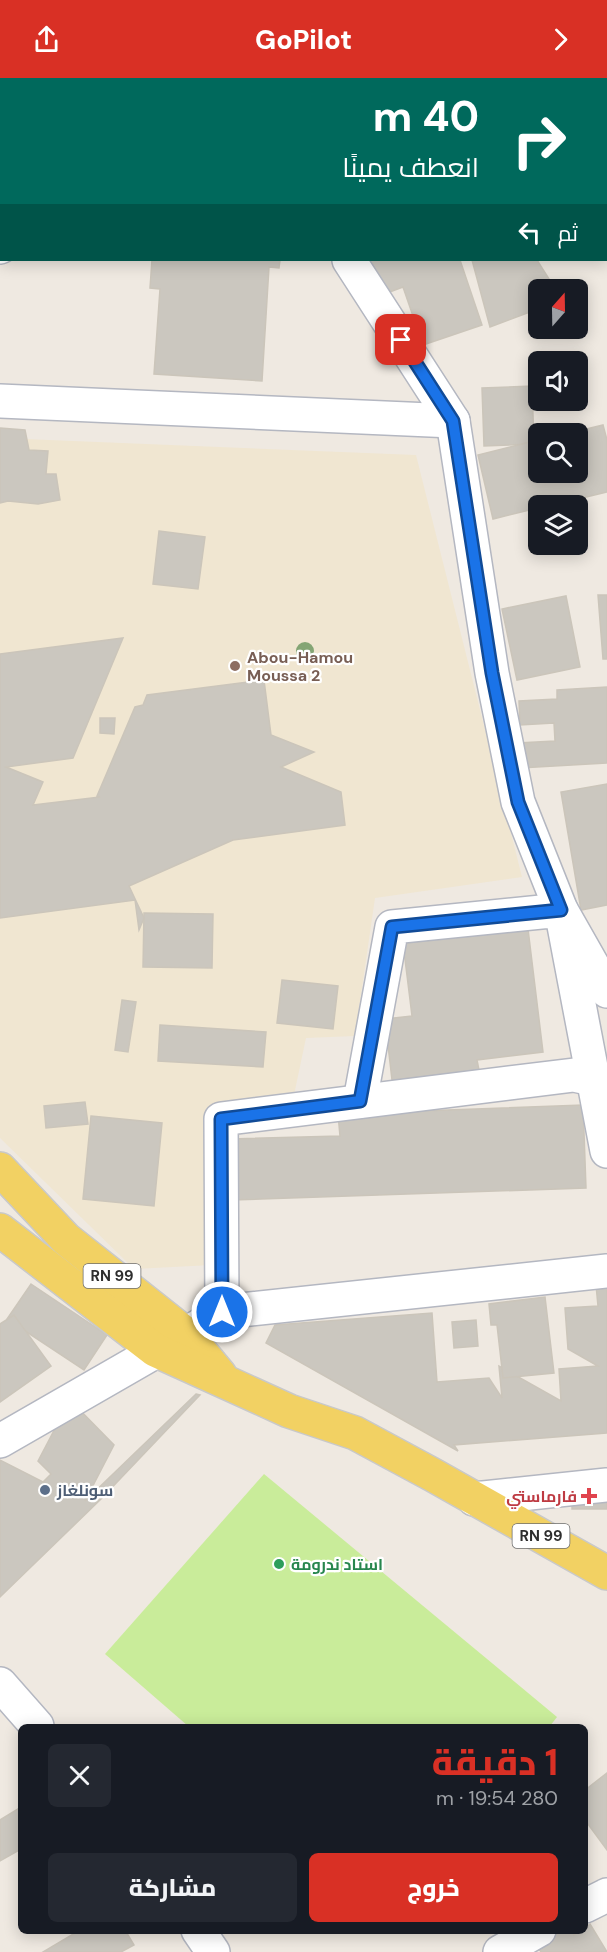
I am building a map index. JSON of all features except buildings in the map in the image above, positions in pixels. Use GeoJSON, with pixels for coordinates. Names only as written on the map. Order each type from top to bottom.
{"type":"FeatureCollection","features":[{"type":"Feature","properties":{"kind":"main road","name":"RN 99"},"geometry":{"type":"LineString","coordinates":[[0,1169],[66,1239],[186,1334],[225,1381]]}},
{"type":"Feature","properties":{"kind":"main road","name":"RN 99"},"geometry":{"type":"LineString","coordinates":[[0,1230],[155,1350],[289,1411],[355,1433],[607,1574]]}},
{"type":"Feature","properties":{"kind":"street"},"geometry":{"type":"LineString","coordinates":[[350,261],[453,421],[492,673],[518,802],[561,910],[607,991]]}},
{"type":"Feature","properties":{"kind":"street"},"geometry":{"type":"LineString","coordinates":[[0,401],[453,421]]}},
{"type":"Feature","properties":{"kind":"street"},"geometry":{"type":"LineString","coordinates":[[561,910],[601,1081],[607,1151]]}},
{"type":"Feature","properties":{"kind":"street"},"geometry":{"type":"LineString","coordinates":[[360,1101],[392,927],[561,910]]}},
{"type":"Feature","properties":{"kind":"street"},"geometry":{"type":"LineString","coordinates":[[222,1312],[221,1119],[574,1075],[601,1081]]}},
{"type":"Feature","properties":{"kind":"street"},"geometry":{"type":"LineString","coordinates":[[0,1440],[222,1312],[607,1270]]}},
{"type":"Feature","properties":{"kind":"street"},"geometry":{"type":"LineString","coordinates":[[474,1499],[607,1485]]}},
{"type":"Feature","properties":{"kind":"street"},"geometry":{"type":"LineString","coordinates":[[0,1684],[35,1724]]}},
{"type":"Feature","properties":{"kind":"street"},"geometry":{"type":"LineString","coordinates":[[588,1904],[607,1895]]}},
{"type":"Feature","properties":{"kind":"street"},"geometry":{"type":"LineString","coordinates":[[201,1934],[213,1952]]}},
{"type":"Feature","properties":{"kind":"street"},"geometry":{"type":"LineString","coordinates":[[500,1952],[532,1934]]}},
{"type":"Feature","properties":{"kind":"shaded area","name":"Abou-Hamou Moussa 2"},"geometry":{"type":"Polygon","coordinates":[[[0,438],[416,455],[522,877],[375,898],[355,1036],[306,1038],[294,1095],[214,1105],[212,1265],[134,1269],[0,1138],[0,438]]]}},
{"type":"Feature","properties":{"kind":"green space","name":"استاد ندرومة"},"geometry":{"type":"Polygon","coordinates":[[[264,1474],[557,1717],[552,1724],[186,1724],[105,1654],[264,1474]]]}},
{"type":"Feature","properties":{"kind":"place","name":"Abou-Hamou Moussa 2"},"geometry":{"type":"Point","coordinates":[235,666]}},
{"type":"Feature","properties":{"kind":"place","name":"سونلغاز"},"geometry":{"type":"Point","coordinates":[45,1490]}},
{"type":"Feature","properties":{"kind":"place","name":"فارماستي"},"geometry":{"type":"Point","coordinates":[589,1496]}},
{"type":"Feature","properties":{"kind":"place","name":"استاد ندرومة"},"geometry":{"type":"Point","coordinates":[279,1564]}},
{"type":"Feature","properties":{"kind":"route"},"geometry":{"type":"LineString","coordinates":[[222,1312],[221,1119],[360,1101],[392,927],[561,910],[518,802],[492,673],[453,421],[401,340]]}}]}
